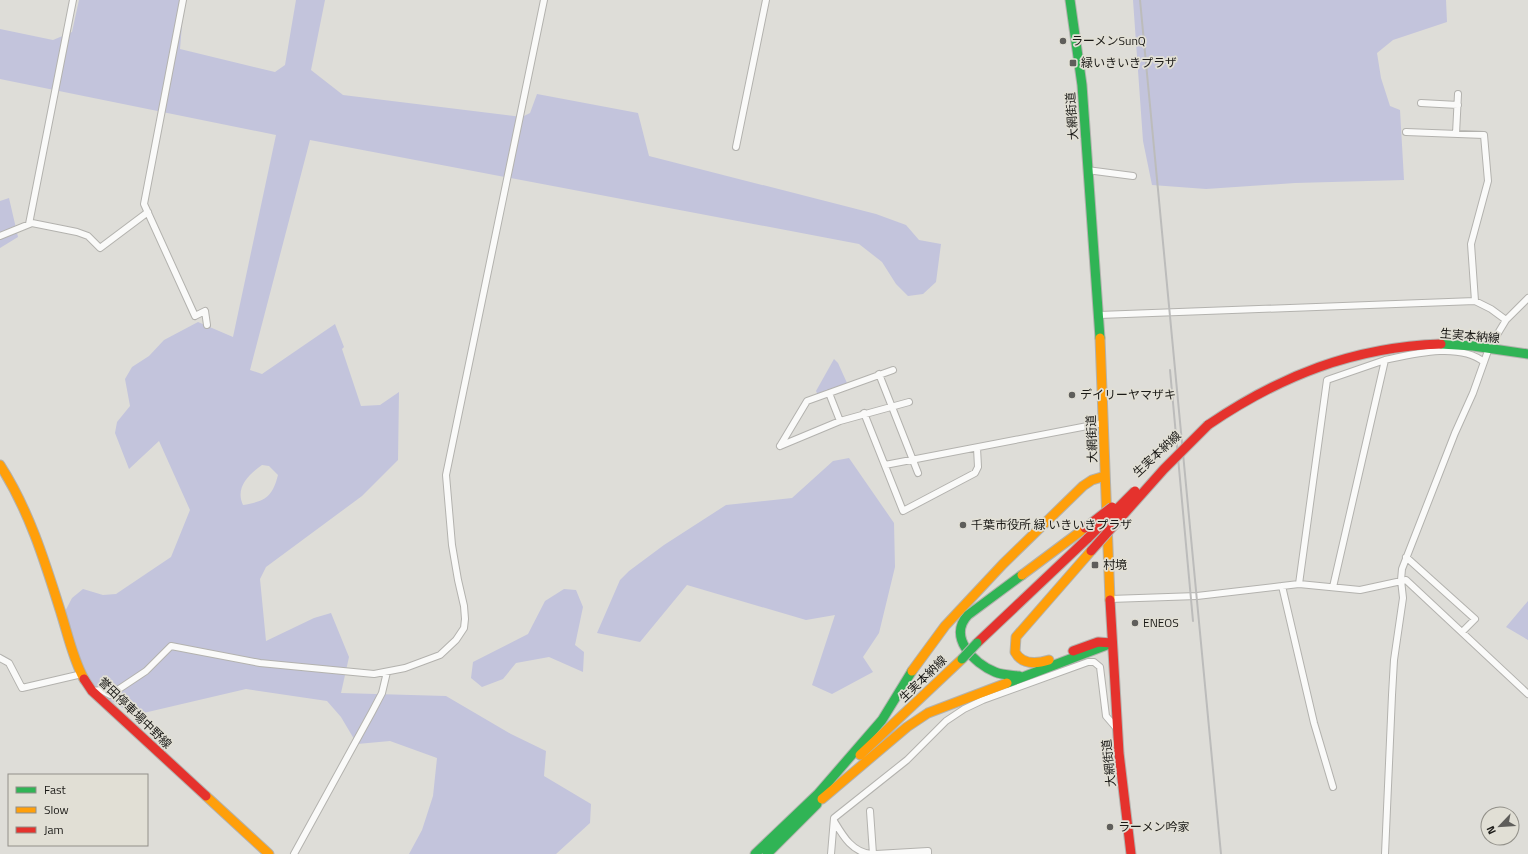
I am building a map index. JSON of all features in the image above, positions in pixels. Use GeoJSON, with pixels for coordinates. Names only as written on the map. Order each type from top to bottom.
{"type":"FeatureCollection","features":[{"type":"Feature","properties":{"kind":"main road","name":"大網街道"},"geometry":{"type":"LineString","coordinates":[[1070,0],[1082,85],[1087,170],[1099,315],[1112,643],[1118,730],[1131,854]]}},
{"type":"Feature","properties":{"kind":"main road","name":"生実本納線"},"geometry":{"type":"LineString","coordinates":[[755,854],[819,797],[1173,454],[1208,425],[1262,390],[1312,368],[1369,352],[1441,344],[1489,348],[1528,354]]}},
{"type":"Feature","properties":{"kind":"main road"},"geometry":{"type":"LineString","coordinates":[[1112,643],[1098,642],[1040,663],[1027,663],[1015,653],[1014,642],[1020,630],[1164,469],[1208,425]]}},
{"type":"Feature","properties":{"kind":"main road","name":"誉田停車場中野線"},"geometry":{"type":"LineString","coordinates":[[0,465],[15,488],[42,554],[82,674],[92,691],[269,854]]}},
{"type":"Feature","properties":{"kind":"main road"},"geometry":{"type":"LineString","coordinates":[[819,797],[882,720],[914,668],[945,626],[1004,564],[1083,486],[1092,480],[1105,476]]}},
{"type":"Feature","properties":{"kind":"main road"},"geometry":{"type":"LineString","coordinates":[[1023,676],[994,672],[981,664],[962,643],[960,630],[961,625],[971,613],[1144,482]]}},
{"type":"Feature","properties":{"kind":"main road"},"geometry":{"type":"LineString","coordinates":[[819,797],[907,727],[928,713],[1112,643]]}},
{"type":"Feature","properties":{"kind":"main road","name":"生実本納線"},"geometry":{"type":"LineString","coordinates":[[767,854],[819,797]]}},
{"type":"Feature","properties":{"kind":"street"},"geometry":{"type":"LineString","coordinates":[[29,224],[73,0]]}},
{"type":"Feature","properties":{"kind":"street"},"geometry":{"type":"LineString","coordinates":[[183,0],[144,204],[195,316],[204,311],[207,325]]}},
{"type":"Feature","properties":{"kind":"street"},"geometry":{"type":"LineString","coordinates":[[92,691],[101,690],[110,695],[146,671],[170,646],[260,663],[364,673],[387,672],[440,655],[456,640],[464,628],[464,606],[452,545],[446,475],[544,0]]}},
{"type":"Feature","properties":{"kind":"street"},"geometry":{"type":"LineString","coordinates":[[736,147],[766,0]]}},
{"type":"Feature","properties":{"kind":"street"},"geometry":{"type":"LineString","coordinates":[[1456,134],[1458,94]]}},
{"type":"Feature","properties":{"kind":"street"},"geometry":{"type":"LineString","coordinates":[[1421,103],[1458,106]]}},
{"type":"Feature","properties":{"kind":"street"},"geometry":{"type":"LineString","coordinates":[[1406,132],[1484,134],[1488,181],[1471,244],[1475,301]]}},
{"type":"Feature","properties":{"kind":"street"},"geometry":{"type":"LineString","coordinates":[[1087,170],[1133,176]]}},
{"type":"Feature","properties":{"kind":"street"},"geometry":{"type":"LineString","coordinates":[[0,236],[29,224],[77,232],[88,236],[100,248],[148,212]]}},
{"type":"Feature","properties":{"kind":"street"},"geometry":{"type":"LineString","coordinates":[[1385,854],[1393,681],[1403,598],[1401,580],[1402,568],[1455,433],[1473,393],[1489,348],[1506,320],[1528,298]]}},
{"type":"Feature","properties":{"kind":"street"},"geometry":{"type":"LineString","coordinates":[[1099,315],[1475,301],[1491,309],[1506,320]]}},
{"type":"Feature","properties":{"kind":"street"},"geometry":{"type":"LineString","coordinates":[[1299,584],[1327,380],[1385,360],[1412,354],[1444,352],[1472,354],[1484,362]]}},
{"type":"Feature","properties":{"kind":"street"},"geometry":{"type":"LineString","coordinates":[[1333,587],[1385,360]]}},
{"type":"Feature","properties":{"kind":"street"},"geometry":{"type":"LineString","coordinates":[[893,370],[807,401],[780,446],[840,421],[864,413],[909,402]]}},
{"type":"Feature","properties":{"kind":"street"},"geometry":{"type":"LineString","coordinates":[[879,374],[918,473]]}},
{"type":"Feature","properties":{"kind":"street"},"geometry":{"type":"LineString","coordinates":[[829,393],[840,421]]}},
{"type":"Feature","properties":{"kind":"street"},"geometry":{"type":"LineString","coordinates":[[864,413],[903,511],[975,473],[978,467],[977,448]]}},
{"type":"Feature","properties":{"kind":"street"},"geometry":{"type":"LineString","coordinates":[[885,465],[1103,423]]}},
{"type":"Feature","properties":{"kind":"street"},"geometry":{"type":"LineString","coordinates":[[1406,557],[1475,619],[1462,632]]}},
{"type":"Feature","properties":{"kind":"street"},"geometry":{"type":"LineString","coordinates":[[1110,599],[1197,596],[1299,584],[1360,590],[1406,580],[1528,694]]}},
{"type":"Feature","properties":{"kind":"street"},"geometry":{"type":"LineString","coordinates":[[1282,586],[1314,723],[1333,787]]}},
{"type":"Feature","properties":{"kind":"street"},"geometry":{"type":"LineString","coordinates":[[0,658],[9,663],[22,688],[82,674]]}},
{"type":"Feature","properties":{"kind":"street"},"geometry":{"type":"LineString","coordinates":[[831,854],[834,818],[907,760],[946,721],[964,709],[983,700],[1088,662],[1094,662],[1100,667],[1106,716],[1118,730]]}},
{"type":"Feature","properties":{"kind":"street"},"geometry":{"type":"LineString","coordinates":[[294,854],[382,693],[387,672]]}},
{"type":"Feature","properties":{"kind":"street"},"geometry":{"type":"LineString","coordinates":[[870,810],[874,854]]}},
{"type":"Feature","properties":{"kind":"street"},"geometry":{"type":"LineString","coordinates":[[834,821],[847,841],[860,852],[874,854],[928,851],[928,854]]}},
{"type":"Feature","properties":{"kind":"shaded area"},"geometry":{"type":"Polygon","coordinates":[[[79,0],[184,0],[180,49],[275,72],[285,65],[296,0],[325,0],[311,70],[343,95],[522,117],[530,113],[537,94],[638,113],[649,156],[876,214],[906,225],[919,240],[941,244],[936,282],[923,294],[908,296],[896,284],[882,262],[859,244],[310,140],[250,370],[262,374],[335,324],[344,347],[342,349],[361,406],[380,405],[399,392],[398,460],[362,496],[266,567],[260,579],[266,641],[314,618],[331,613],[349,657],[341,693],[446,696],[511,734],[546,751],[544,776],[591,804],[590,823],[556,854],[409,854],[422,830],[433,796],[437,758],[390,741],[357,744],[341,717],[327,701],[246,689],[135,715],[104,697],[74,662],[59,623],[72,598],[83,589],[103,595],[116,594],[171,557],[190,510],[159,441],[129,469],[115,433],[117,422],[130,406],[125,379],[132,367],[149,356],[164,340],[198,322],[233,337],[276,135],[0,79],[0,29],[53,40],[72,32],[79,0]],[[262,465],[244,482],[241,493],[243,505],[262,500],[270,494],[276,483],[278,475],[269,466],[262,465]]]}},
{"type":"Feature","properties":{"kind":"shaded area"},"geometry":{"type":"Polygon","coordinates":[[[1133,0],[1446,0],[1447,22],[1393,40],[1377,53],[1381,78],[1390,106],[1400,110],[1404,180],[1295,183],[1206,189],[1152,185],[1143,141],[1133,0]]]}},
{"type":"Feature","properties":{"kind":"shaded area"},"geometry":{"type":"Polygon","coordinates":[[[9,198],[18,237],[0,248],[0,201],[9,198]]]}},
{"type":"Feature","properties":{"kind":"shaded area"},"geometry":{"type":"Polygon","coordinates":[[[834,359],[838,363],[847,383],[818,395],[816,391],[834,359]]]}},
{"type":"Feature","properties":{"kind":"shaded area"},"geometry":{"type":"Polygon","coordinates":[[[849,458],[894,523],[895,567],[879,633],[863,657],[873,672],[832,694],[812,685],[835,615],[806,620],[687,585],[640,642],[597,633],[620,580],[629,571],[664,545],[726,505],[792,498],[833,461],[849,458]]]}},
{"type":"Feature","properties":{"kind":"shaded area"},"geometry":{"type":"Polygon","coordinates":[[[564,589],[576,590],[583,607],[575,645],[584,652],[583,672],[549,657],[516,663],[503,679],[482,687],[471,678],[473,662],[528,634],[545,601],[564,589]]]}},
{"type":"Feature","properties":{"kind":"shaded area"},"geometry":{"type":"Polygon","coordinates":[[[1528,601],[1528,640],[1506,627],[1528,601]]]}},
{"type":"Feature","properties":{"kind":"railway"},"geometry":{"type":"LineString","coordinates":[[1140,0],[1221,854]]}},
{"type":"Feature","properties":{"kind":"railway"},"geometry":{"type":"LineString","coordinates":[[1170,370],[1193,621]]}},
{"type":"Feature","properties":{"kind":"traffic: fast"},"geometry":{"type":"LineString","coordinates":[[1070,0],[1082,85],[1100,338]]}},
{"type":"Feature","properties":{"kind":"traffic: fast"},"geometry":{"type":"LineString","coordinates":[[1441,344],[1473,346],[1528,354]]}},
{"type":"Feature","properties":{"kind":"traffic: fast"},"geometry":{"type":"LineString","coordinates":[[1019,676],[998,673],[987,668],[972,656],[966,648],[960,632],[962,623],[968,615],[1022,575]]}},
{"type":"Feature","properties":{"kind":"traffic: fast"},"geometry":{"type":"LineString","coordinates":[[962,659],[977,643]]}},
{"type":"Feature","properties":{"kind":"traffic: fast"},"geometry":{"type":"LineString","coordinates":[[1007,683],[1112,643]]}},
{"type":"Feature","properties":{"kind":"traffic: fast"},"geometry":{"type":"LineString","coordinates":[[817,795],[882,720],[912,671]]}},
{"type":"Feature","properties":{"kind":"traffic: fast"},"geometry":{"type":"LineString","coordinates":[[755,854],[822,790]]}},
{"type":"Feature","properties":{"kind":"traffic: fast"},"geometry":{"type":"LineString","coordinates":[[767,854],[817,804]]}},
{"type":"Feature","properties":{"kind":"traffic: slow"},"geometry":{"type":"LineString","coordinates":[[1100,338],[1110,600]]}},
{"type":"Feature","properties":{"kind":"traffic: slow"},"geometry":{"type":"LineString","coordinates":[[0,465],[20,500],[28,518],[49,575],[74,655],[84,679]]}},
{"type":"Feature","properties":{"kind":"traffic: slow"},"geometry":{"type":"LineString","coordinates":[[912,671],[945,626],[1003,564],[1083,486],[1092,480],[1105,476]]}},
{"type":"Feature","properties":{"kind":"traffic: slow"},"geometry":{"type":"LineString","coordinates":[[1022,575],[1085,528]]}},
{"type":"Feature","properties":{"kind":"traffic: slow"},"geometry":{"type":"LineString","coordinates":[[1049,660],[1034,663],[1021,659],[1015,652],[1016,637],[1091,551]]}},
{"type":"Feature","properties":{"kind":"traffic: slow"},"geometry":{"type":"LineString","coordinates":[[860,755],[962,659]]}},
{"type":"Feature","properties":{"kind":"traffic: slow"},"geometry":{"type":"LineString","coordinates":[[822,799],[907,727],[928,713],[1007,683]]}},
{"type":"Feature","properties":{"kind":"traffic: slow"},"geometry":{"type":"LineString","coordinates":[[206,796],[269,854]]}},
{"type":"Feature","properties":{"kind":"traffic: jam"},"geometry":{"type":"LineString","coordinates":[[1208,425],[1262,392],[1318,367],[1378,351],[1409,346],[1441,344]]}},
{"type":"Feature","properties":{"kind":"traffic: jam"},"geometry":{"type":"LineString","coordinates":[[1091,551],[1164,469],[1208,425]]}},
{"type":"Feature","properties":{"kind":"traffic: jam"},"geometry":{"type":"LineString","coordinates":[[1088,538],[1135,491]]}},
{"type":"Feature","properties":{"kind":"traffic: jam"},"geometry":{"type":"LineString","coordinates":[[1085,528],[1112,507]]}},
{"type":"Feature","properties":{"kind":"traffic: jam"},"geometry":{"type":"LineString","coordinates":[[977,643],[1088,538]]}},
{"type":"Feature","properties":{"kind":"traffic: jam"},"geometry":{"type":"LineString","coordinates":[[1110,600],[1119,753],[1131,854]]}},
{"type":"Feature","properties":{"kind":"traffic: jam"},"geometry":{"type":"LineString","coordinates":[[1073,651],[1098,642],[1112,643]]}},
{"type":"Feature","properties":{"kind":"traffic: jam"},"geometry":{"type":"LineString","coordinates":[[84,679],[92,691],[206,796]]}},
{"type":"Feature","properties":{"kind":"place","name":"ラーメンSunQ"},"geometry":{"type":"Point","coordinates":[1063,41]}},
{"type":"Feature","properties":{"kind":"place","name":"緑いきいきプラザ"},"geometry":{"type":"Point","coordinates":[1073,63]}},
{"type":"Feature","properties":{"kind":"place","name":"デイリーヤマザキ"},"geometry":{"type":"Point","coordinates":[1072,395]}},
{"type":"Feature","properties":{"kind":"place","name":"千葉市役所 緑 いきいきプラザ"},"geometry":{"type":"Point","coordinates":[963,525]}},
{"type":"Feature","properties":{"kind":"place","name":"村境"},"geometry":{"type":"Point","coordinates":[1095,565]}},
{"type":"Feature","properties":{"kind":"place","name":"ENEOS"},"geometry":{"type":"Point","coordinates":[1135,623]}},
{"type":"Feature","properties":{"kind":"place","name":"ラーメン吟家"},"geometry":{"type":"Point","coordinates":[1110,827]}}]}
